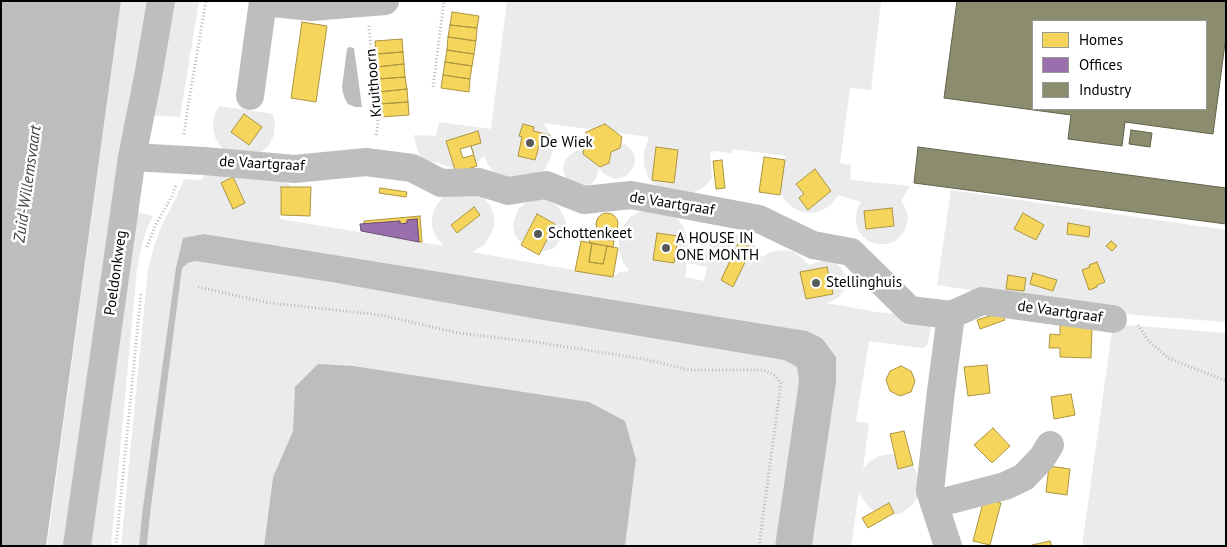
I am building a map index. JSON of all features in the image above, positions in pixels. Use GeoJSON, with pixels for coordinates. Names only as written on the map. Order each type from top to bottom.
{"type":"FeatureCollection","features":[{"type":"Feature","properties":{"kind":"street","name":"Poeldonkweg"},"geometry":{"type":"LineString","coordinates":[[78,546],[132,157],[161,1]]}},
{"type":"Feature","properties":{"kind":"street"},"geometry":{"type":"LineString","coordinates":[[250,96],[263,2],[312,7],[376,2]]}},
{"type":"Feature","properties":{"kind":"street","name":"de Vaartgraaf"},"geometry":{"type":"LineString","coordinates":[[132,157],[294,169],[366,162],[412,168],[441,183],[479,182],[508,191],[546,185],[584,200],[631,194],[759,219],[813,245],[851,252],[910,310],[951,315],[982,301],[1124,320]]}},
{"type":"Feature","properties":{"kind":"street"},"geometry":{"type":"LineString","coordinates":[[948,546],[930,491],[951,315]]}},
{"type":"Feature","properties":{"kind":"street"},"geometry":{"type":"LineString","coordinates":[[934,504],[1005,486],[1024,477],[1042,458],[1050,445]]}},
{"type":"Feature","properties":{"kind":"path"},"geometry":{"type":"LineString","coordinates":[[146,253],[155,226],[177,183],[206,1]]}},
{"type":"Feature","properties":{"kind":"path"},"geometry":{"type":"LineString","coordinates":[[433,88],[444,1]]}},
{"type":"Feature","properties":{"kind":"path","name":"Kruithoorn"},"geometry":{"type":"LineString","coordinates":[[374,163],[378,123],[376,2]]}},
{"type":"Feature","properties":{"kind":"path"},"geometry":{"type":"LineString","coordinates":[[198,287],[270,303],[381,315],[458,333],[544,343],[644,359],[690,370],[763,370],[774,375],[781,384],[759,546]]}},
{"type":"Feature","properties":{"kind":"path"},"geometry":{"type":"LineString","coordinates":[[116,546],[141,288]]}},
{"type":"Feature","properties":{"kind":"path"},"geometry":{"type":"LineString","coordinates":[[1124,320],[1168,358],[1226,381]]}},
{"type":"Feature","properties":{"kind":"shaded area"},"geometry":{"type":"Polygon","coordinates":[[[121,1],[152,1],[67,546],[47,546],[121,1]]]}},
{"type":"Feature","properties":{"kind":"shaded area"},"geometry":{"type":"Polygon","coordinates":[[[172,1],[199,1],[180,117],[149,115],[172,1]]]}},
{"type":"Feature","properties":{"kind":"shaded area"},"geometry":{"type":"Polygon","coordinates":[[[507,1],[881,1],[871,90],[850,88],[840,163],[851,165],[850,180],[910,186],[901,201],[906,209],[908,218],[902,235],[895,241],[887,244],[869,242],[857,228],[857,210],[861,202],[838,195],[832,204],[823,210],[813,213],[802,212],[792,207],[784,199],[780,191],[785,156],[733,149],[732,153],[712,151],[710,154],[712,178],[705,186],[694,193],[657,187],[648,177],[644,165],[644,152],[649,137],[543,123],[551,138],[553,149],[545,169],[537,176],[515,181],[496,174],[488,165],[484,156],[476,163],[471,146],[446,141],[454,168],[437,162],[430,163],[421,158],[414,135],[436,136],[439,122],[491,129],[507,1]]]}},
{"type":"Feature","properties":{"kind":"shaded area"},"geometry":{"type":"Polygon","coordinates":[[[219,106],[273,114],[275,124],[274,135],[269,145],[261,152],[251,156],[230,153],[221,147],[215,137],[213,127],[214,116],[219,106]]]}},
{"type":"Feature","properties":{"kind":"shaded area"},"geometry":{"type":"Polygon","coordinates":[[[621,143],[630,148],[635,160],[634,166],[626,176],[614,179],[603,173],[599,168],[596,179],[591,184],[586,186],[568,181],[563,170],[566,158],[571,154],[583,150],[583,154],[600,167],[609,163],[611,152],[620,148],[621,143]]]}},
{"type":"Feature","properties":{"kind":"shaded area"},"geometry":{"type":"Polygon","coordinates":[[[210,172],[226,175],[230,179],[240,175],[282,179],[292,187],[281,187],[280,219],[444,246],[436,237],[432,227],[432,216],[436,206],[443,197],[452,192],[463,190],[483,197],[490,205],[494,215],[494,226],[490,236],[484,245],[472,252],[613,277],[619,272],[629,271],[623,262],[619,250],[619,238],[623,227],[630,217],[641,211],[653,209],[675,217],[683,226],[687,237],[688,249],[697,249],[704,253],[710,244],[719,238],[729,235],[740,235],[750,240],[762,257],[771,252],[781,250],[792,251],[809,265],[825,260],[832,261],[843,271],[846,277],[846,285],[838,298],[827,303],[876,312],[922,316],[932,323],[927,346],[922,348],[869,341],[856,422],[869,423],[863,469],[870,461],[879,456],[890,454],[895,455],[899,469],[913,465],[920,480],[920,490],[916,500],[900,514],[889,516],[894,513],[889,504],[875,511],[863,500],[859,492],[851,546],[812,546],[836,383],[836,357],[822,337],[807,331],[204,234],[183,238],[176,267],[139,546],[121,546],[148,269],[161,227],[184,179],[201,180],[210,172]],[[687,263],[685,277],[704,281],[707,267],[687,263]]]}},
{"type":"Feature","properties":{"kind":"shaded area"},"geometry":{"type":"Polygon","coordinates":[[[951,190],[1226,230],[1226,322],[1136,315],[937,285],[951,190]]]}},
{"type":"Feature","properties":{"kind":"shaded area"},"geometry":{"type":"Polygon","coordinates":[[[535,199],[544,199],[552,202],[559,208],[566,224],[565,233],[560,241],[554,248],[545,251],[541,251],[555,224],[537,214],[521,243],[515,235],[513,226],[519,208],[535,199]]]}},
{"type":"Feature","properties":{"kind":"shaded area"},"geometry":{"type":"Polygon","coordinates":[[[132,211],[153,216],[142,244],[137,269],[111,546],[87,546],[132,211]]]}},
{"type":"Feature","properties":{"kind":"shaded area"},"geometry":{"type":"Polygon","coordinates":[[[195,261],[331,282],[531,318],[784,360],[797,367],[799,381],[775,546],[625,546],[636,459],[625,421],[295,387],[293,431],[273,477],[264,546],[147,546],[182,267],[195,261]]]}},
{"type":"Feature","properties":{"kind":"shaded area"},"geometry":{"type":"Polygon","coordinates":[[[1113,324],[1226,333],[1226,546],[1082,546],[1113,324]]]}},
{"type":"Feature","properties":{"kind":"water","name":"Zuid-Willemsvaart"},"geometry":{"type":"Polygon","coordinates":[[[1,1],[121,1],[46,546],[1,546],[1,1]]]}},
{"type":"Feature","properties":{"kind":"water"},"geometry":{"type":"Polygon","coordinates":[[[349,47],[354,48],[362,107],[348,104],[343,93],[342,87],[347,49],[349,47]]]}},
{"type":"Feature","properties":{"kind":"water"},"geometry":{"type":"Polygon","coordinates":[[[204,234],[807,331],[822,338],[836,357],[836,383],[812,546],[775,546],[799,381],[797,367],[784,360],[531,318],[331,282],[195,261],[188,263],[182,268],[147,546],[139,546],[176,267],[183,238],[204,234]]]}},
{"type":"Feature","properties":{"kind":"water"},"geometry":{"type":"Polygon","coordinates":[[[318,364],[353,366],[589,402],[625,421],[636,459],[625,546],[264,546],[273,477],[293,431],[295,387],[318,364]]]}},
{"type":"Feature","properties":{"kind":"building: Homes"},"geometry":{"type":"Polygon","coordinates":[[[452,12],[479,16],[477,28],[450,25],[452,12]]]}},
{"type":"Feature","properties":{"kind":"building: Homes"},"geometry":{"type":"Polygon","coordinates":[[[302,22],[327,26],[316,102],[291,98],[302,22]]]}},
{"type":"Feature","properties":{"kind":"building: Homes"},"geometry":{"type":"Polygon","coordinates":[[[450,25],[477,28],[476,41],[448,37],[450,25]]]}},
{"type":"Feature","properties":{"kind":"building: Homes"},"geometry":{"type":"Polygon","coordinates":[[[448,37],[476,41],[474,54],[447,50],[448,37]]]}},
{"type":"Feature","properties":{"kind":"building: Homes"},"geometry":{"type":"Polygon","coordinates":[[[402,39],[403,52],[376,54],[375,41],[402,39]]]}},
{"type":"Feature","properties":{"kind":"building: Homes"},"geometry":{"type":"Polygon","coordinates":[[[447,50],[474,54],[472,66],[445,62],[447,50]]]}},
{"type":"Feature","properties":{"kind":"building: Homes"},"geometry":{"type":"Polygon","coordinates":[[[403,52],[404,64],[377,67],[376,54],[403,52]]]}},
{"type":"Feature","properties":{"kind":"building: Homes"},"geometry":{"type":"Polygon","coordinates":[[[445,62],[472,66],[470,79],[443,75],[445,62]]]}},
{"type":"Feature","properties":{"kind":"building: Homes"},"geometry":{"type":"Polygon","coordinates":[[[404,64],[405,77],[378,79],[377,67],[404,64]]]}},
{"type":"Feature","properties":{"kind":"building: Homes"},"geometry":{"type":"Polygon","coordinates":[[[443,75],[470,79],[469,92],[441,88],[443,75]]]}},
{"type":"Feature","properties":{"kind":"building: Homes"},"geometry":{"type":"Polygon","coordinates":[[[405,77],[407,89],[379,92],[378,79],[405,77]]]}},
{"type":"Feature","properties":{"kind":"building: Homes"},"geometry":{"type":"Polygon","coordinates":[[[407,89],[408,102],[380,104],[379,92],[407,89]]]}},
{"type":"Feature","properties":{"kind":"building: Homes"},"geometry":{"type":"Polygon","coordinates":[[[408,102],[409,115],[381,117],[380,104],[408,102]]]}},
{"type":"Feature","properties":{"kind":"building: Homes"},"geometry":{"type":"Polygon","coordinates":[[[244,114],[262,127],[249,145],[231,132],[244,114]]]}},
{"type":"Feature","properties":{"kind":"building: Homes","name":"De Wiek"},"geometry":{"type":"Polygon","coordinates":[[[523,124],[534,127],[533,131],[550,135],[548,144],[540,142],[535,160],[518,156],[522,137],[519,136],[523,124]]]}},
{"type":"Feature","properties":{"kind":"building: Homes"},"geometry":{"type":"Polygon","coordinates":[[[605,124],[622,137],[620,148],[611,152],[609,163],[600,167],[583,154],[586,132],[605,124]]]}},
{"type":"Feature","properties":{"kind":"building: Homes"},"geometry":{"type":"Polygon","coordinates":[[[478,131],[481,143],[471,146],[477,166],[456,173],[446,141],[478,131]]]}},
{"type":"Feature","properties":{"kind":"building: Homes"},"geometry":{"type":"Polygon","coordinates":[[[471,146],[474,155],[463,158],[460,149],[471,146]]]}},
{"type":"Feature","properties":{"kind":"building: Homes"},"geometry":{"type":"Polygon","coordinates":[[[656,147],[678,150],[674,183],[652,180],[656,147]]]}},
{"type":"Feature","properties":{"kind":"building: Homes"},"geometry":{"type":"Polygon","coordinates":[[[764,157],[785,160],[780,195],[759,192],[764,157]]]}},
{"type":"Feature","properties":{"kind":"building: Homes"},"geometry":{"type":"Polygon","coordinates":[[[722,160],[725,188],[716,189],[713,161],[722,160]]]}},
{"type":"Feature","properties":{"kind":"building: Homes"},"geometry":{"type":"Polygon","coordinates":[[[815,169],[831,191],[808,210],[799,198],[804,194],[796,184],[815,169]]]}},
{"type":"Feature","properties":{"kind":"building: Homes"},"geometry":{"type":"Polygon","coordinates":[[[233,177],[245,203],[233,209],[221,183],[233,177]]]}},
{"type":"Feature","properties":{"kind":"building: Homes"},"geometry":{"type":"Polygon","coordinates":[[[281,187],[311,187],[310,216],[281,215],[281,187]]]}},
{"type":"Feature","properties":{"kind":"building: Homes"},"geometry":{"type":"Polygon","coordinates":[[[380,188],[407,192],[406,197],[379,193],[380,188]]]}},
{"type":"Feature","properties":{"kind":"building: Homes"},"geometry":{"type":"Polygon","coordinates":[[[474,207],[480,215],[457,233],[451,225],[474,207]]]}},
{"type":"Feature","properties":{"kind":"building: Homes"},"geometry":{"type":"Polygon","coordinates":[[[892,208],[894,226],[866,229],[864,211],[892,208]]]}},
{"type":"Feature","properties":{"kind":"building: Homes"},"geometry":{"type":"Polygon","coordinates":[[[607,213],[615,216],[618,224],[615,232],[607,235],[599,232],[596,224],[599,216],[607,213]]]}},
{"type":"Feature","properties":{"kind":"building: Homes"},"geometry":{"type":"Polygon","coordinates":[[[1023,213],[1044,225],[1036,240],[1014,229],[1023,213]]]}},
{"type":"Feature","properties":{"kind":"building: Homes","name":"Schottenkeet"},"geometry":{"type":"Polygon","coordinates":[[[537,214],[555,224],[539,255],[521,245],[537,214]]]}},
{"type":"Feature","properties":{"kind":"building: Homes"},"geometry":{"type":"Polygon","coordinates":[[[420,216],[422,242],[419,242],[417,219],[407,220],[407,223],[400,224],[400,221],[364,224],[364,221],[420,216]]]}},
{"type":"Feature","properties":{"kind":"building: Homes"},"geometry":{"type":"Polygon","coordinates":[[[1068,223],[1090,227],[1089,237],[1067,234],[1068,223]]]}},
{"type":"Feature","properties":{"kind":"building: Homes","name":"A HOUSE IN ONE MONTH"},"geometry":{"type":"Polygon","coordinates":[[[657,233],[678,236],[674,263],[653,260],[657,233]]]}},
{"type":"Feature","properties":{"kind":"building: Homes"},"geometry":{"type":"Polygon","coordinates":[[[590,237],[614,241],[613,247],[589,243],[590,237]]]}},
{"type":"Feature","properties":{"kind":"building: Homes"},"geometry":{"type":"Polygon","coordinates":[[[581,241],[592,243],[589,262],[603,264],[607,246],[618,248],[613,277],[575,271],[581,241]]]}},
{"type":"Feature","properties":{"kind":"building: Homes"},"geometry":{"type":"Polygon","coordinates":[[[1111,241],[1117,246],[1112,251],[1106,246],[1111,241]]]}},
{"type":"Feature","properties":{"kind":"building: Homes"},"geometry":{"type":"Polygon","coordinates":[[[739,242],[752,248],[733,287],[721,280],[739,242]]]}},
{"type":"Feature","properties":{"kind":"building: Homes"},"geometry":{"type":"Polygon","coordinates":[[[592,243],[607,246],[603,264],[589,262],[592,243]]]}},
{"type":"Feature","properties":{"kind":"building: Homes"},"geometry":{"type":"Polygon","coordinates":[[[1097,262],[1105,282],[1089,290],[1082,270],[1097,262]]]}},
{"type":"Feature","properties":{"kind":"building: Homes","name":"Stellinghuis"},"geometry":{"type":"Polygon","coordinates":[[[827,267],[833,294],[806,299],[800,272],[827,267]]]}},
{"type":"Feature","properties":{"kind":"building: Homes"},"geometry":{"type":"Polygon","coordinates":[[[1033,273],[1057,280],[1053,291],[1030,284],[1033,273]]]}},
{"type":"Feature","properties":{"kind":"building: Homes"},"geometry":{"type":"Polygon","coordinates":[[[1008,275],[1026,278],[1024,291],[1006,289],[1008,275]]]}},
{"type":"Feature","properties":{"kind":"building: Homes"},"geometry":{"type":"Polygon","coordinates":[[[1002,312],[1005,320],[980,329],[977,320],[1002,312]]]}},
{"type":"Feature","properties":{"kind":"building: Homes"},"geometry":{"type":"Polygon","coordinates":[[[1060,325],[1092,327],[1091,358],[1060,357],[1060,348],[1049,348],[1050,334],[1060,335],[1060,325]]]}},
{"type":"Feature","properties":{"kind":"building: Homes"},"geometry":{"type":"Polygon","coordinates":[[[987,365],[990,393],[968,396],[964,367],[987,365]]]}},
{"type":"Feature","properties":{"kind":"building: Homes"},"geometry":{"type":"Polygon","coordinates":[[[901,366],[911,371],[915,381],[911,392],[900,396],[890,391],[886,380],[890,371],[901,366]]]}},
{"type":"Feature","properties":{"kind":"building: Homes"},"geometry":{"type":"Polygon","coordinates":[[[1071,394],[1075,415],[1054,419],[1051,397],[1071,394]]]}},
{"type":"Feature","properties":{"kind":"building: Homes"},"geometry":{"type":"Polygon","coordinates":[[[993,428],[1010,446],[992,463],[974,445],[993,428]]]}},
{"type":"Feature","properties":{"kind":"building: Homes"},"geometry":{"type":"Polygon","coordinates":[[[904,431],[913,465],[898,469],[890,434],[904,431]]]}},
{"type":"Feature","properties":{"kind":"building: Homes"},"geometry":{"type":"Polygon","coordinates":[[[1049,466],[1070,469],[1067,495],[1046,492],[1049,466]]]}},
{"type":"Feature","properties":{"kind":"building: Homes"},"geometry":{"type":"Polygon","coordinates":[[[984,499],[1001,503],[990,545],[973,541],[984,499]]]}},
{"type":"Feature","properties":{"kind":"building: Homes"},"geometry":{"type":"Polygon","coordinates":[[[889,503],[894,513],[868,528],[862,518],[889,503]]]}},
{"type":"Feature","properties":{"kind":"building: Homes"},"geometry":{"type":"Polygon","coordinates":[[[1050,541],[1052,546],[1032,546],[1032,545],[1050,541]]]}},
{"type":"Feature","properties":{"kind":"building: Offices"},"geometry":{"type":"Polygon","coordinates":[[[417,219],[419,242],[361,231],[360,224],[400,221],[400,224],[407,223],[407,220],[417,219]]]}},
{"type":"Feature","properties":{"kind":"building: Industry"},"geometry":{"type":"Polygon","coordinates":[[[957,1],[1226,1],[1226,36],[1213,134],[1125,122],[1122,146],[1068,139],[1071,115],[1034,110],[1207,110],[1207,20],[1032,20],[1032,110],[944,98],[957,1]]]}},
{"type":"Feature","properties":{"kind":"building: Industry"},"geometry":{"type":"Polygon","coordinates":[[[1131,130],[1152,133],[1150,147],[1129,144],[1131,130]]]}},
{"type":"Feature","properties":{"kind":"building: Industry"},"geometry":{"type":"Polygon","coordinates":[[[918,147],[1226,188],[1226,224],[914,183],[918,147]]]}},
{"type":"Feature","properties":{"kind":"place","name":"De Wiek"},"geometry":{"type":"Point","coordinates":[530,143]}},
{"type":"Feature","properties":{"kind":"place","name":"Schottenkeet"},"geometry":{"type":"Point","coordinates":[538,234]}},
{"type":"Feature","properties":{"kind":"place","name":"A HOUSE IN ONE MONTH"},"geometry":{"type":"Point","coordinates":[666,248]}},
{"type":"Feature","properties":{"kind":"place","name":"Stellinghuis"},"geometry":{"type":"Point","coordinates":[816,283]}}]}
